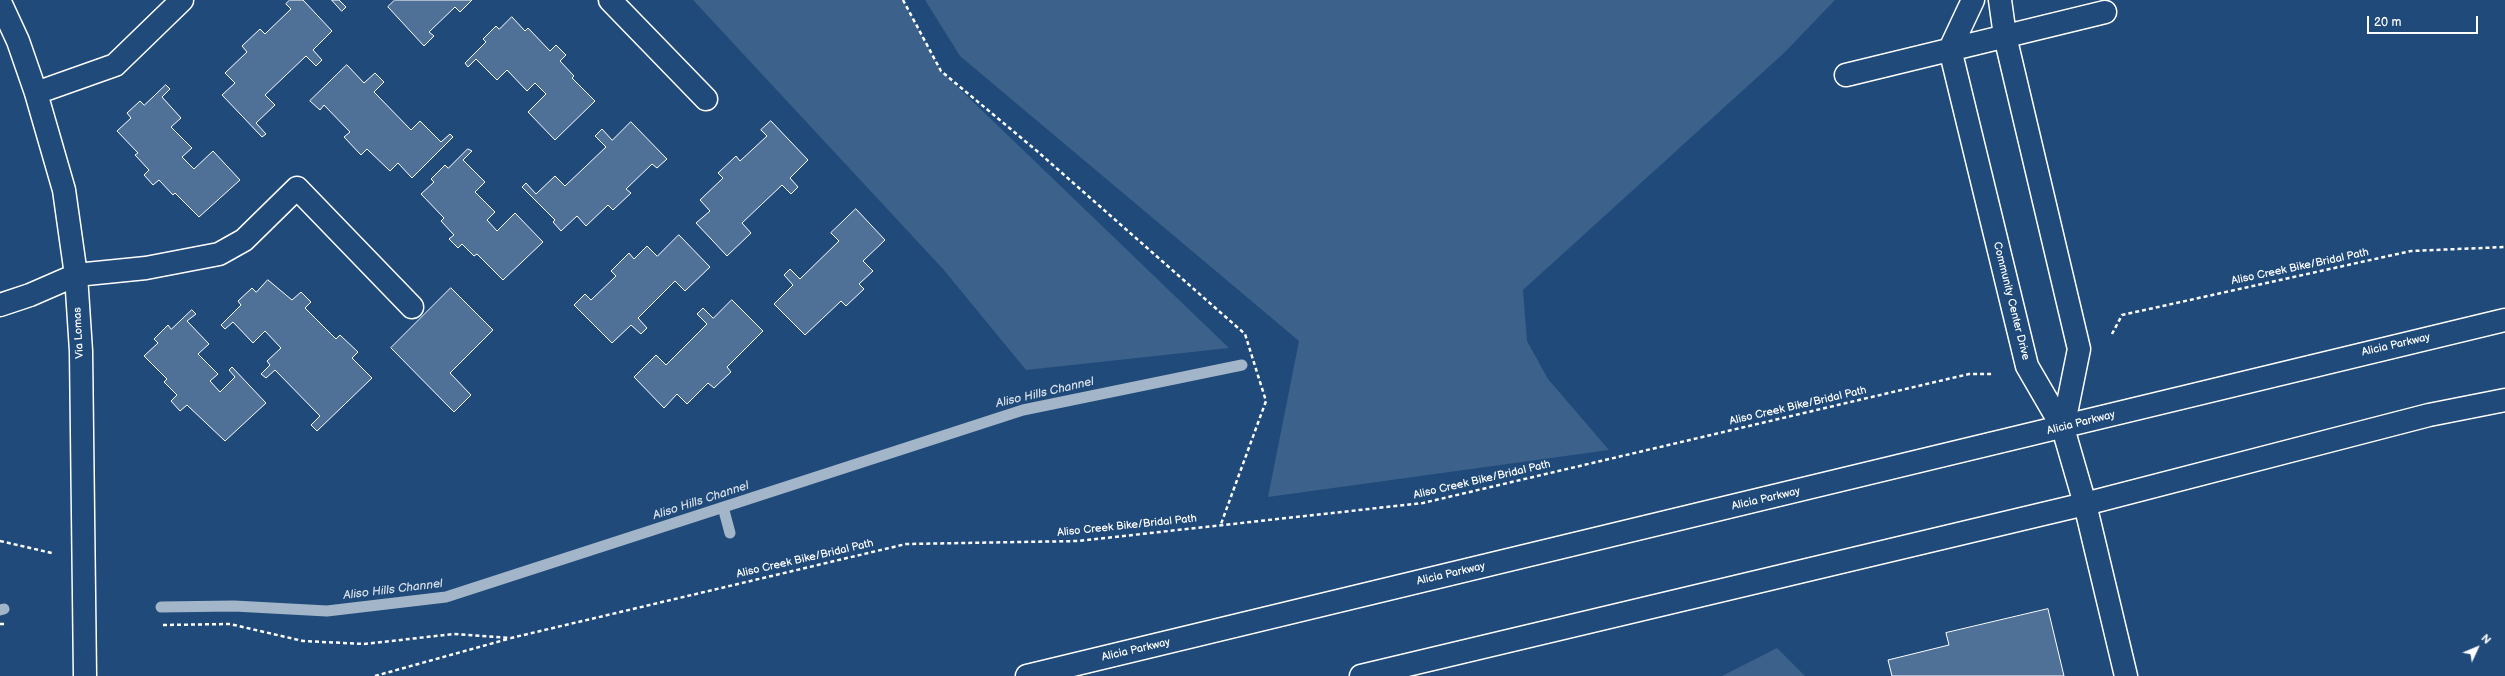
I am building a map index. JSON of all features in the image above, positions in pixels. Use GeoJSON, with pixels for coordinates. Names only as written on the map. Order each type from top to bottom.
{"type":"FeatureCollection","features":[{"type":"Feature","properties":{"kind":"main road"},"geometry":{"type":"LineString","coordinates":[[36,93],[115,65],[182,0]]}},
{"type":"Feature","properties":{"kind":"main road"},"geometry":{"type":"LineString","coordinates":[[610,0],[706,99]]}},
{"type":"Feature","properties":{"kind":"main road"},"geometry":{"type":"LineString","coordinates":[[1950,49],[1974,0]]}},
{"type":"Feature","properties":{"kind":"main road"},"geometry":{"type":"LineString","coordinates":[[2000,0],[2006,36],[2079,349],[2063,428],[2085,504],[2126,676]]}},
{"type":"Feature","properties":{"kind":"main road","name":"Via Lomas"},"geometry":{"type":"LineString","coordinates":[[0,2],[18,41],[36,93],[64,190],[76,275],[81,351],[85,676]]}},
{"type":"Feature","properties":{"kind":"main road"},"geometry":{"type":"LineString","coordinates":[[1846,75],[2104,12]]}},
{"type":"Feature","properties":{"kind":"main road","name":"Community Center Drive"},"geometry":{"type":"LineString","coordinates":[[1950,49],[2027,366],[2063,428]]}},
{"type":"Feature","properties":{"kind":"main road"},"geometry":{"type":"LineString","coordinates":[[0,305],[30,295],[76,275],[146,268],[219,254],[244,240],[297,188],[412,307]]}},
{"type":"Feature","properties":{"kind":"main road","name":"Alicia Parkway"},"geometry":{"type":"LineString","coordinates":[[1026,676],[2063,428],[2273,375],[2505,320]]}},
{"type":"Feature","properties":{"kind":"main road"},"geometry":{"type":"LineString","coordinates":[[1361,676],[2085,504],[2429,415],[2505,400]]}},
{"type":"Feature","properties":{"kind":"path"},"geometry":{"type":"LineString","coordinates":[[903,0],[941,71],[1037,151],[1245,334],[1266,401],[1221,524]]}},
{"type":"Feature","properties":{"kind":"path","name":"Aliso Creek Bike/Bridal Path"},"geometry":{"type":"LineString","coordinates":[[2112,334],[2122,315],[2130,313],[2411,251],[2505,247]]}},
{"type":"Feature","properties":{"kind":"path","name":"Aliso Creek Bike/Bridal Path"},"geometry":{"type":"LineString","coordinates":[[163,625],[230,624],[303,641],[364,644],[454,634],[511,638],[906,544],[1078,541],[1221,524],[1423,504],[1969,374],[1994,374]]}},
{"type":"Feature","properties":{"kind":"path"},"geometry":{"type":"LineString","coordinates":[[0,541],[84,561]]}},
{"type":"Feature","properties":{"kind":"path"},"geometry":{"type":"LineString","coordinates":[[375,676],[511,638]]}},
{"type":"Feature","properties":{"kind":"shaded area"},"geometry":{"type":"Polygon","coordinates":[[[693,0],[903,0],[941,71],[1229,348],[1026,370],[943,269],[693,0]]]}},
{"type":"Feature","properties":{"kind":"shaded area"},"geometry":{"type":"Polygon","coordinates":[[[925,0],[1835,0],[1784,53],[1523,290],[1527,341],[1548,379],[1609,450],[1268,497],[1299,341],[960,56],[925,0]]]}},
{"type":"Feature","properties":{"kind":"shaded area"},"geometry":{"type":"Polygon","coordinates":[[[1777,648],[1805,676],[1722,676],[1777,648]]]}},
{"type":"Feature","properties":{"kind":"building"},"geometry":{"type":"Polygon","coordinates":[[[290,0],[303,0],[332,31],[313,50],[322,60],[316,66],[306,56],[265,95],[275,105],[256,123],[266,134],[262,137],[222,95],[235,83],[225,73],[247,52],[242,46],[260,29],[265,34],[291,9],[286,4],[290,0]]]}},
{"type":"Feature","properties":{"kind":"building"},"geometry":{"type":"Polygon","coordinates":[[[332,0],[339,0],[346,7],[342,11],[332,0]]]}},
{"type":"Feature","properties":{"kind":"building"},"geometry":{"type":"Polygon","coordinates":[[[395,0],[472,0],[460,12],[455,7],[429,32],[434,36],[424,46],[388,7],[395,0]]]}},
{"type":"Feature","properties":{"kind":"building"},"geometry":{"type":"Polygon","coordinates":[[[512,17],[525,31],[528,28],[550,51],[556,45],[566,55],[560,61],[574,76],[572,78],[595,101],[555,140],[528,112],[546,94],[535,83],[527,91],[507,70],[497,80],[476,59],[468,67],[465,63],[486,42],[483,39],[496,26],[499,29],[512,17]]]}},
{"type":"Feature","properties":{"kind":"building"},"geometry":{"type":"Polygon","coordinates":[[[347,65],[364,83],[375,73],[384,82],[374,92],[411,130],[420,121],[441,142],[450,134],[453,137],[412,178],[398,163],[390,171],[367,149],[361,155],[344,137],[350,132],[324,105],[320,110],[310,101],[347,65]]]}},
{"type":"Feature","properties":{"kind":"building"},"geometry":{"type":"Polygon","coordinates":[[[166,85],[170,89],[162,97],[181,118],[171,127],[192,148],[182,157],[194,169],[213,151],[240,180],[199,217],[175,193],[173,195],[159,180],[153,185],[144,175],[149,170],[135,155],[138,153],[117,131],[131,118],[127,113],[140,101],[144,105],[166,85]]]}},
{"type":"Feature","properties":{"kind":"building"},"geometry":{"type":"Polygon","coordinates":[[[771,121],[808,160],[790,178],[798,187],[791,194],[782,185],[742,223],[751,233],[727,256],[696,223],[710,211],[700,200],[723,178],[718,173],[736,156],[740,161],[767,136],[761,130],[771,121]]]}},
{"type":"Feature","properties":{"kind":"building"},"geometry":{"type":"Polygon","coordinates":[[[631,122],[667,159],[657,168],[652,164],[626,189],[631,193],[613,210],[608,205],[586,226],[577,216],[561,231],[553,222],[555,220],[522,187],[526,183],[536,194],[555,176],[565,186],[606,147],[595,136],[602,129],[612,140],[631,122]]]}},
{"type":"Feature","properties":{"kind":"building"},"geometry":{"type":"Polygon","coordinates":[[[468,149],[472,151],[463,160],[485,182],[475,192],[495,212],[487,220],[497,231],[515,213],[543,242],[503,280],[477,254],[474,256],[462,244],[458,248],[449,239],[454,235],[441,221],[444,218],[421,194],[434,182],[431,179],[445,165],[448,168],[468,149]]]}},
{"type":"Feature","properties":{"kind":"building"},"geometry":{"type":"Polygon","coordinates":[[[856,209],[885,240],[863,261],[873,271],[859,284],[864,289],[846,306],[841,301],[805,335],[774,304],[793,285],[784,275],[790,269],[800,279],[839,241],[831,233],[856,209]]]}},
{"type":"Feature","properties":{"kind":"building"},"geometry":{"type":"Polygon","coordinates":[[[679,235],[710,267],[685,291],[675,281],[638,318],[647,328],[641,334],[631,325],[612,343],[574,305],[585,294],[591,300],[616,276],[611,271],[629,253],[634,259],[647,246],[657,256],[679,235]]]}},
{"type":"Feature","properties":{"kind":"building"},"geometry":{"type":"Polygon","coordinates":[[[268,280],[292,300],[301,292],[311,302],[305,308],[336,339],[340,335],[358,352],[352,358],[372,378],[317,431],[311,425],[320,416],[275,370],[266,378],[261,374],[270,365],[267,361],[281,348],[265,331],[253,343],[233,322],[225,329],[221,325],[241,305],[238,301],[252,288],[256,292],[268,280]]]}},
{"type":"Feature","properties":{"kind":"building"},"geometry":{"type":"Polygon","coordinates":[[[451,288],[493,330],[450,373],[471,395],[454,412],[391,348],[451,288]]]}},
{"type":"Feature","properties":{"kind":"building"},"geometry":{"type":"Polygon","coordinates":[[[732,300],[763,331],[727,367],[731,372],[714,388],[708,383],[687,404],[677,394],[664,408],[634,377],[656,355],[666,365],[707,324],[697,314],[703,308],[713,318],[732,300]]]}},
{"type":"Feature","properties":{"kind":"building"},"geometry":{"type":"Polygon","coordinates":[[[192,310],[196,314],[187,321],[209,344],[198,354],[218,374],[210,381],[220,392],[235,377],[229,370],[232,367],[266,403],[225,441],[187,405],[180,411],[171,401],[177,395],[164,382],[167,379],[144,356],[158,343],[154,339],[168,325],[171,329],[192,310]]]}},
{"type":"Feature","properties":{"kind":"building"},"geometry":{"type":"Polygon","coordinates":[[[2048,609],[2064,676],[1892,676],[1888,660],[1949,645],[1946,633],[2048,609]]]}},
{"type":"Feature","properties":{"kind":"waterway","name":"Aliso Hills Channel"},"geometry":{"type":"LineString","coordinates":[[161,607],[234,606],[327,611],[446,597],[1023,410],[1242,365]]}},
{"type":"Feature","properties":{"kind":"waterway"},"geometry":{"type":"LineString","coordinates":[[723,507],[730,533]]}},
{"type":"Feature","properties":{"kind":"waterway","name":"Aliso Hills Channel"},"geometry":{"type":"LineString","coordinates":[[0,610],[4,609]]}}]}
